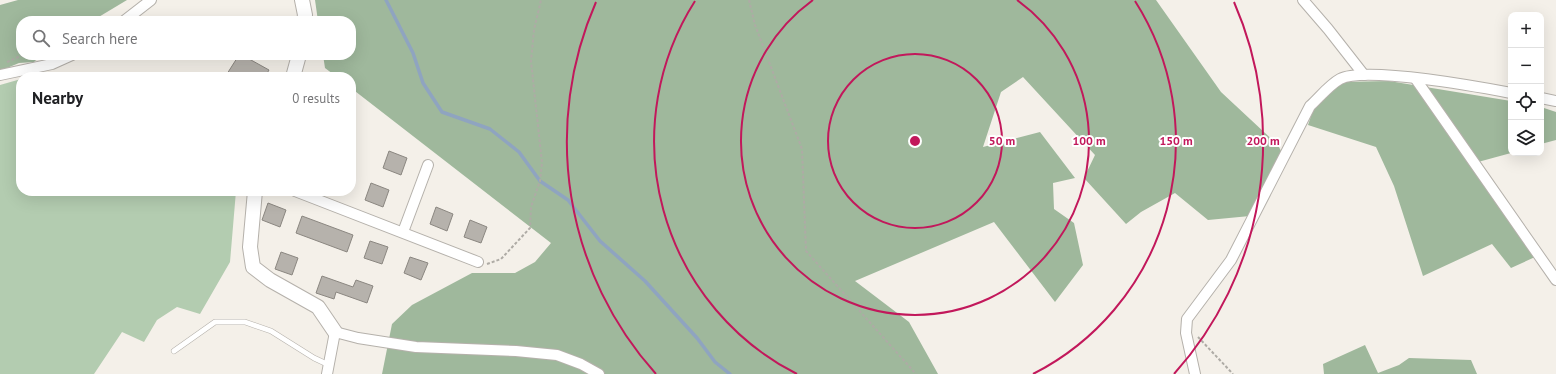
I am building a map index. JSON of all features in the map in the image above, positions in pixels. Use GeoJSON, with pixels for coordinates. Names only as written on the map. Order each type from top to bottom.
{"type":"FeatureCollection","features":[{"type":"Feature","properties":{"kind":"street"},"geometry":{"type":"LineString","coordinates":[[130,16],[151,0]]}},
{"type":"Feature","properties":{"kind":"street"},"geometry":{"type":"LineString","coordinates":[[302,0],[305,16]]}},
{"type":"Feature","properties":{"kind":"street"},"geometry":{"type":"LineString","coordinates":[[1303,0],[1364,75]]}},
{"type":"Feature","properties":{"kind":"street"},"geometry":{"type":"LineString","coordinates":[[0,75],[52,64],[61,60]]}},
{"type":"Feature","properties":{"kind":"street"},"geometry":{"type":"LineString","coordinates":[[294,72],[298,60]]}},
{"type":"Feature","properties":{"kind":"street"},"geometry":{"type":"LineString","coordinates":[[1195,374],[1186,332],[1188,319],[1231,260],[1310,106],[1340,79],[1364,75],[1415,78],[1508,93]]}},
{"type":"Feature","properties":{"kind":"street"},"geometry":{"type":"LineString","coordinates":[[1415,78],[1556,280]]}},
{"type":"Feature","properties":{"kind":"street"},"geometry":{"type":"LineString","coordinates":[[1544,99],[1556,101]]}},
{"type":"Feature","properties":{"kind":"street"},"geometry":{"type":"LineString","coordinates":[[403,232],[428,165]]}},
{"type":"Feature","properties":{"kind":"street"},"geometry":{"type":"LineString","coordinates":[[254,196],[250,247],[253,267],[270,280],[318,307],[335,332],[358,338],[416,347],[516,351],[557,355],[581,364],[599,374]]}},
{"type":"Feature","properties":{"kind":"street"},"geometry":{"type":"LineString","coordinates":[[308,196],[478,262]]}},
{"type":"Feature","properties":{"kind":"street"},"geometry":{"type":"LineString","coordinates":[[328,370],[335,332]]}},
{"type":"Feature","properties":{"kind":"lane"},"geometry":{"type":"LineString","coordinates":[[174,351],[215,322],[245,322],[271,331],[314,358],[328,370]]}},
{"type":"Feature","properties":{"kind":"path"},"geometry":{"type":"LineString","coordinates":[[478,262],[486,264],[501,259],[530,228],[531,207],[540,181],[542,163],[531,61],[534,30],[541,0]]}},
{"type":"Feature","properties":{"kind":"path"},"geometry":{"type":"LineString","coordinates":[[749,0],[755,25],[802,148],[806,251],[916,374]]}},
{"type":"Feature","properties":{"kind":"path"},"geometry":{"type":"LineString","coordinates":[[6,62],[16,58]]}},
{"type":"Feature","properties":{"kind":"path"},"geometry":{"type":"LineString","coordinates":[[1187,326],[1207,345],[1233,374]]}},
{"type":"Feature","properties":{"kind":"green space"},"geometry":{"type":"Polygon","coordinates":[[[18,0],[127,0],[100,16],[16,16],[16,60],[36,60],[34,62],[19,63],[0,71],[0,5],[18,0]]]}},
{"type":"Feature","properties":{"kind":"green space"},"geometry":{"type":"Polygon","coordinates":[[[315,0],[1156,0],[1221,92],[1278,145],[1287,163],[1250,216],[1208,220],[1175,193],[1141,212],[1126,224],[1084,178],[1095,155],[1023,77],[1001,92],[983,147],[1040,132],[1075,178],[1053,183],[1054,209],[1074,223],[1083,265],[1055,302],[994,222],[855,281],[909,322],[938,374],[382,374],[392,324],[412,305],[472,273],[515,273],[535,262],[551,243],[356,92],[356,72],[330,72],[325,68],[324,60],[356,60],[356,16],[317,16],[315,0]]]}},
{"type":"Feature","properties":{"kind":"green space"},"geometry":{"type":"Polygon","coordinates":[[[16,80],[16,196],[236,196],[230,262],[200,314],[177,307],[157,320],[144,342],[122,332],[94,374],[0,374],[0,85],[16,80]]]}},
{"type":"Feature","properties":{"kind":"green space"},"geometry":{"type":"Polygon","coordinates":[[[1389,81],[1508,101],[1508,154],[1478,162],[1535,257],[1511,268],[1492,244],[1423,276],[1394,186],[1376,147],[1308,125],[1313,110],[1339,82],[1389,81]]]}},
{"type":"Feature","properties":{"kind":"green space"},"geometry":{"type":"Polygon","coordinates":[[[1544,108],[1556,112],[1556,140],[1544,143],[1544,108]]]}},
{"type":"Feature","properties":{"kind":"green space"},"geometry":{"type":"Polygon","coordinates":[[[1365,345],[1378,373],[1399,365],[1409,358],[1471,360],[1477,374],[1324,374],[1323,364],[1365,345]]]}},
{"type":"Feature","properties":{"kind":"building"},"geometry":{"type":"Polygon","coordinates":[[[236,60],[251,60],[269,70],[268,72],[228,72],[236,60]]]}},
{"type":"Feature","properties":{"kind":"building"},"geometry":{"type":"Polygon","coordinates":[[[389,151],[407,158],[401,175],[383,168],[389,151]]]}},
{"type":"Feature","properties":{"kind":"building"},"geometry":{"type":"Polygon","coordinates":[[[371,183],[389,190],[383,207],[365,200],[371,183]]]}},
{"type":"Feature","properties":{"kind":"building"},"geometry":{"type":"Polygon","coordinates":[[[268,203],[286,210],[280,227],[262,220],[268,203]]]}},
{"type":"Feature","properties":{"kind":"building"},"geometry":{"type":"Polygon","coordinates":[[[436,207],[453,214],[447,231],[430,224],[436,207]]]}},
{"type":"Feature","properties":{"kind":"building"},"geometry":{"type":"Polygon","coordinates":[[[302,216],[353,235],[347,252],[296,233],[302,216]]]}},
{"type":"Feature","properties":{"kind":"building"},"geometry":{"type":"Polygon","coordinates":[[[470,220],[487,227],[481,243],[464,237],[470,220]]]}},
{"type":"Feature","properties":{"kind":"building"},"geometry":{"type":"Polygon","coordinates":[[[370,241],[388,247],[382,264],[364,258],[370,241]]]}},
{"type":"Feature","properties":{"kind":"building"},"geometry":{"type":"Polygon","coordinates":[[[281,252],[298,258],[292,275],[275,269],[281,252]]]}},
{"type":"Feature","properties":{"kind":"building"},"geometry":{"type":"Polygon","coordinates":[[[410,257],[428,263],[421,280],[404,273],[410,257]]]}},
{"type":"Feature","properties":{"kind":"building"},"geometry":{"type":"Polygon","coordinates":[[[322,276],[353,287],[356,280],[373,286],[367,303],[336,292],[334,299],[316,293],[322,276]]]}},
{"type":"Feature","properties":{"kind":"waterway"},"geometry":{"type":"LineString","coordinates":[[386,0],[413,53],[423,83],[442,112],[490,129],[519,152],[540,181],[568,200],[600,241],[645,281],[697,338],[715,362],[730,374]]}}]}
